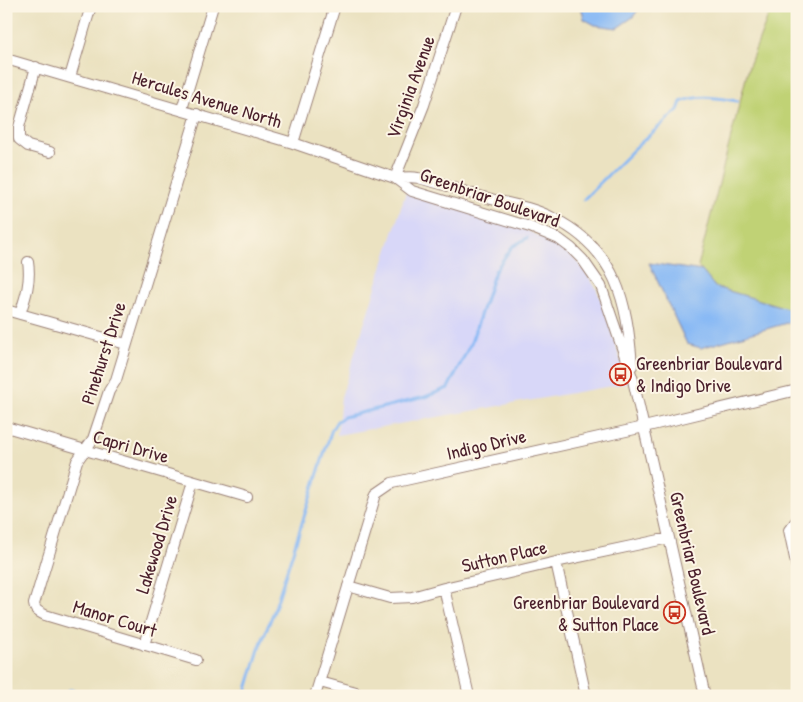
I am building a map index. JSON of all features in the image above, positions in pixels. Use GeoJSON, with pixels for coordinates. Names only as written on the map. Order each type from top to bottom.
{"type":"FeatureCollection","features":[{"type":"Feature","properties":{"kind":"street"},"geometry":{"type":"LineString","coordinates":[[70,77],[91,6]]}},
{"type":"Feature","properties":{"kind":"street"},"geometry":{"type":"LineString","coordinates":[[182,109],[213,6]]}},
{"type":"Feature","properties":{"kind":"street"},"geometry":{"type":"LineString","coordinates":[[293,143],[334,6]]}},
{"type":"Feature","properties":{"kind":"street","name":"Virginia Avenue"},"geometry":{"type":"LineString","coordinates":[[395,178],[424,105],[456,6]]}},
{"type":"Feature","properties":{"kind":"street","name":"Hercules Avenue North"},"geometry":{"type":"LineString","coordinates":[[6,59],[182,109],[293,143],[395,178]]}},
{"type":"Feature","properties":{"kind":"street"},"geometry":{"type":"LineString","coordinates":[[36,67],[19,127],[20,139],[28,146],[50,152]]}},
{"type":"Feature","properties":{"kind":"street","name":"Pinehurst Drive"},"geometry":{"type":"LineString","coordinates":[[34,598],[77,461],[94,440],[109,391],[116,380],[197,114]]}},
{"type":"Feature","properties":{"kind":"street","name":"Greenbriar Boulevard"},"geometry":{"type":"LineString","coordinates":[[395,178],[416,177],[536,211],[566,225],[588,242],[606,263],[619,287],[630,334],[633,380]]}},
{"type":"Feature","properties":{"kind":"street","name":"Greenbriar Boulevard"},"geometry":{"type":"LineString","coordinates":[[395,178],[412,191],[530,227],[559,240],[571,248],[601,286],[633,380],[705,696]]}},
{"type":"Feature","properties":{"kind":"street"},"geometry":{"type":"LineString","coordinates":[[20,314],[29,287],[28,262]]}},
{"type":"Feature","properties":{"kind":"street"},"geometry":{"type":"LineString","coordinates":[[6,310],[126,344]]}},
{"type":"Feature","properties":{"kind":"street","name":"Indigo Drive"},"geometry":{"type":"LineString","coordinates":[[315,696],[376,494],[392,483],[644,427],[797,390]]}},
{"type":"Feature","properties":{"kind":"street","name":"Capri Drive"},"geometry":{"type":"LineString","coordinates":[[6,427],[247,497]]}},
{"type":"Feature","properties":{"kind":"street","name":"Lakewood Drive"},"geometry":{"type":"LineString","coordinates":[[144,645],[193,482]]}},
{"type":"Feature","properties":{"kind":"street"},"geometry":{"type":"LineString","coordinates":[[797,520],[789,530],[797,568]]}},
{"type":"Feature","properties":{"kind":"street","name":"Sutton Place"},"geometry":{"type":"LineString","coordinates":[[348,586],[390,598],[412,597],[556,562],[669,538]]}},
{"type":"Feature","properties":{"kind":"street"},"geometry":{"type":"LineString","coordinates":[[556,562],[586,696]]}},
{"type":"Feature","properties":{"kind":"street"},"geometry":{"type":"LineString","coordinates":[[444,588],[470,696]]}},
{"type":"Feature","properties":{"kind":"street","name":"Manor Court"},"geometry":{"type":"LineString","coordinates":[[34,598],[35,608],[44,615],[196,660]]}},
{"type":"Feature","properties":{"kind":"street"},"geometry":{"type":"LineString","coordinates":[[320,682],[356,692],[358,696]]}},
{"type":"Feature","properties":{"kind":"shaded area"},"geometry":{"type":"Polygon","coordinates":[[[406,192],[528,231],[556,244],[567,252],[579,263],[596,288],[628,383],[337,435],[341,397],[406,192]]]}},
{"type":"Feature","properties":{"kind":"green space"},"geometry":{"type":"Polygon","coordinates":[[[772,6],[797,6],[797,311],[715,287],[698,266],[749,66],[772,6]]]}},
{"type":"Feature","properties":{"kind":"water"},"geometry":{"type":"Polygon","coordinates":[[[387,6],[419,6],[418,8],[395,13],[387,6]]]}},
{"type":"Feature","properties":{"kind":"water"},"geometry":{"type":"Polygon","coordinates":[[[581,6],[641,6],[633,17],[617,28],[595,25],[584,19],[581,6]]]}},
{"type":"Feature","properties":{"kind":"water"},"geometry":{"type":"Polygon","coordinates":[[[649,263],[702,271],[715,287],[797,311],[797,320],[701,348],[687,344],[649,263]]]}},
{"type":"Feature","properties":{"kind":"waterway"},"geometry":{"type":"LineString","coordinates":[[584,199],[635,148],[678,110],[681,102],[702,97],[737,101]]}},
{"type":"Feature","properties":{"kind":"waterway"},"geometry":{"type":"LineString","coordinates":[[245,696],[332,429],[337,421],[344,417],[425,397],[448,388],[471,343],[495,271],[512,247],[527,238]]}},
{"type":"Feature","properties":{"kind":"waterway"},"geometry":{"type":"LineString","coordinates":[[62,696],[70,690],[98,696]]}},
{"type":"Feature","properties":{"kind":"place","name":"Greenbriar Boulevard & Indigo Drive"},"geometry":{"type":"Point","coordinates":[620,374]}},
{"type":"Feature","properties":{"kind":"place","name":"Greenbriar Boulevard & Sutton Place"},"geometry":{"type":"Point","coordinates":[675,613]}}]}
